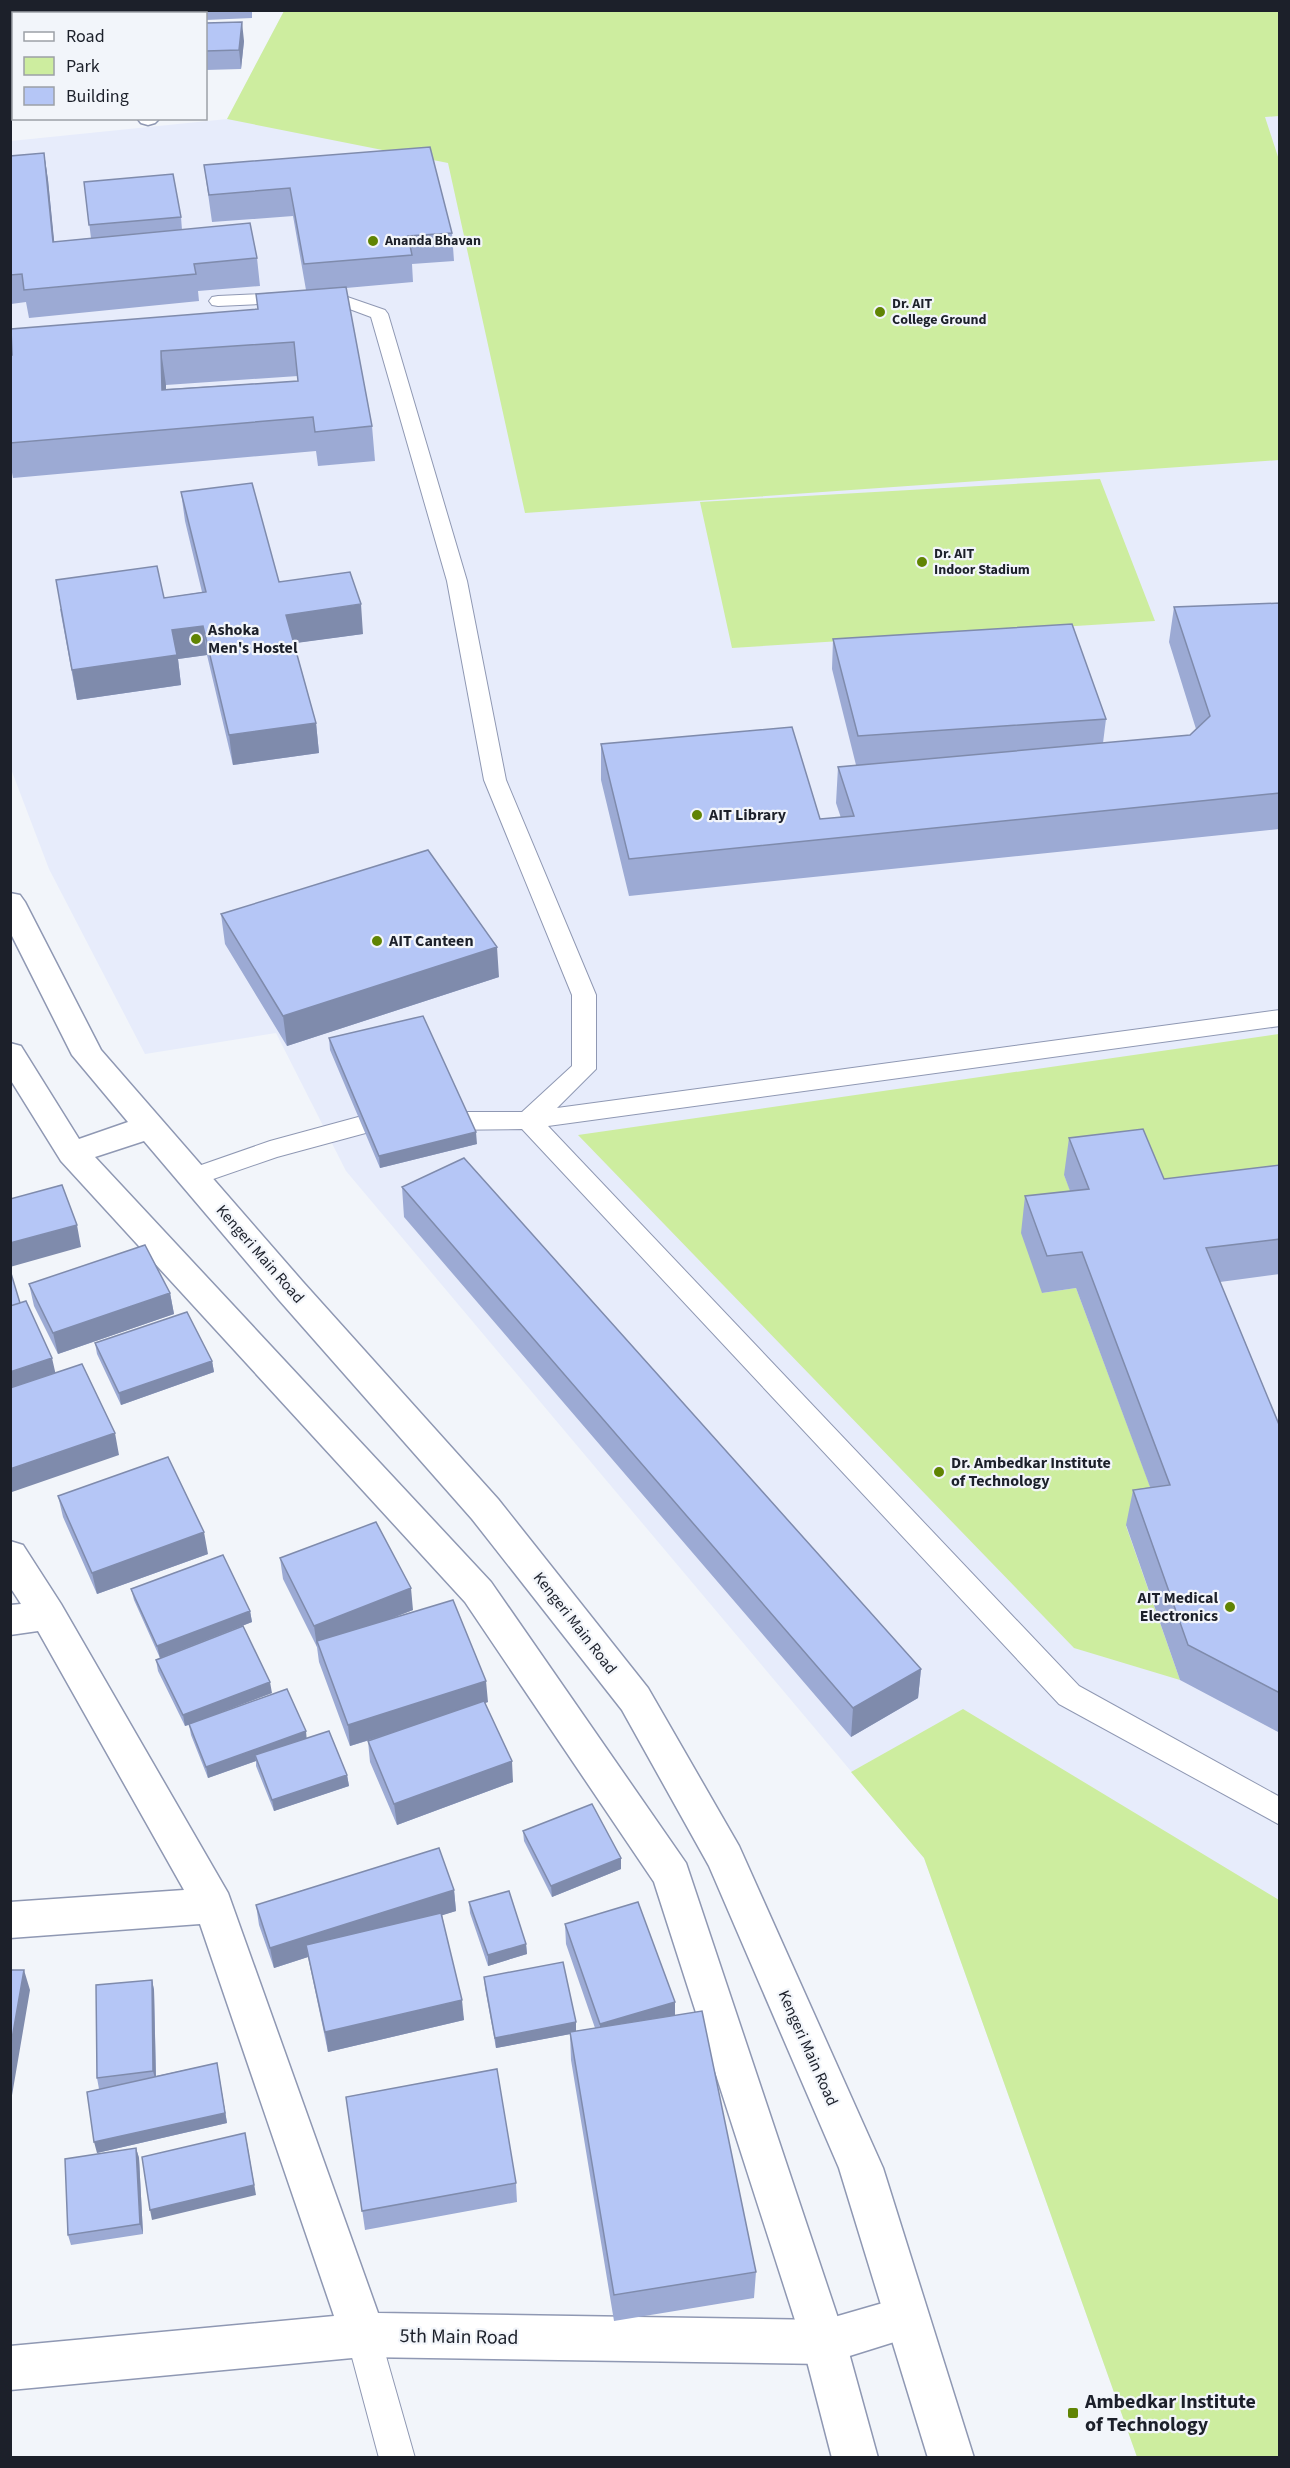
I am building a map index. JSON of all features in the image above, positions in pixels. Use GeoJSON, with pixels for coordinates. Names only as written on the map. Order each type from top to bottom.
{"type":"FeatureCollection","features":[{"type":"Feature","properties":{"kind":"main road","name":"Kengeri Main Road"},"geometry":{"type":"LineString","coordinates":[[10,902],[88,1054],[149,1127],[485,1509],[635,1699],[725,1858],[861,2168],[951,2457]]}},
{"type":"Feature","properties":{"kind":"main road"},"geometry":{"type":"LineString","coordinates":[[14,1066],[72,1153],[478,1592],[672,1875],[824,2342],[855,2457]]}},
{"type":"Feature","properties":{"kind":"main road"},"geometry":{"type":"LineString","coordinates":[[72,1153],[149,1127]]}},
{"type":"Feature","properties":{"kind":"main road"},"geometry":{"type":"LineString","coordinates":[[10,1555],[29,1617],[214,1905],[363,2335]]}},
{"type":"Feature","properties":{"kind":"main road"},"geometry":{"type":"LineString","coordinates":[[10,1920],[214,1905]]}},
{"type":"Feature","properties":{"kind":"main road","name":"5th Main Road"},"geometry":{"type":"LineString","coordinates":[[10,2368],[363,2335],[824,2342],[907,2318]]}},
{"type":"Feature","properties":{"kind":"lane"},"geometry":{"type":"LineString","coordinates":[[218,301],[330,296],[379,314],[457,581],[495,780],[584,995],[584,1069],[528,1120]]}},
{"type":"Feature","properties":{"kind":"lane"},"geometry":{"type":"LineString","coordinates":[[193,1177],[270,1150],[373,1122],[528,1120],[1280,1018]]}},
{"type":"Feature","properties":{"kind":"lane"},"geometry":{"type":"LineString","coordinates":[[528,1120],[1069,1695],[1280,1812]]}},
{"type":"Feature","properties":{"kind":"lane"},"geometry":{"type":"LineString","coordinates":[[363,2335],[397,2457]]}},
{"type":"Feature","properties":{"kind":"shaded area","name":"Dr. Ambedkar Institute of Technology"},"geometry":{"type":"Polygon","coordinates":[[[284,11],[1279,11],[1279,2457],[1137,2457],[924,1858],[346,1171],[276,1033],[145,1054],[49,869],[11,769],[11,141],[227,119],[284,11]]]}},
{"type":"Feature","properties":{"kind":"green space","name":"Dr. AIT College Ground"},"geometry":{"type":"Polygon","coordinates":[[[284,11],[1279,11],[1279,116],[1265,117],[1280,163],[1279,460],[525,513],[448,163],[227,119],[284,11]]]}},
{"type":"Feature","properties":{"kind":"green space","name":"Dr. AIT Indoor Stadium"},"geometry":{"type":"Polygon","coordinates":[[[1100,479],[1155,621],[732,648],[700,502],[1100,479]]]}},
{"type":"Feature","properties":{"kind":"green space"},"geometry":{"type":"Polygon","coordinates":[[[1279,1034],[1279,1200],[1064,1175],[1084,1225],[1042,1293],[1076,1288],[1163,1521],[1126,1526],[1180,1680],[1074,1648],[578,1135],[1279,1034]]]}},
{"type":"Feature","properties":{"kind":"green space"},"geometry":{"type":"Polygon","coordinates":[[[963,1709],[1279,1900],[1279,2457],[1137,2457],[924,1858],[851,1772],[963,1709]]]}},
{"type":"Feature","properties":{"kind":"building"},"geometry":{"type":"Polygon","coordinates":[[[242,22],[239,50],[207,51],[207,23],[242,22]]]}},
{"type":"Feature","properties":{"kind":"building","name":"Ananda Bhavan"},"geometry":{"type":"Polygon","coordinates":[[[430,147],[452,233],[408,236],[412,255],[304,264],[290,188],[209,195],[204,165],[430,147]]]}},
{"type":"Feature","properties":{"kind":"building"},"geometry":{"type":"Polygon","coordinates":[[[44,153],[53,242],[250,223],[257,258],[194,264],[196,274],[24,290],[22,274],[10,275],[10,156],[44,153]]]}},
{"type":"Feature","properties":{"kind":"building"},"geometry":{"type":"Polygon","coordinates":[[[173,174],[181,217],[89,225],[84,182],[173,174]]]}},
{"type":"Feature","properties":{"kind":"building"},"geometry":{"type":"Polygon","coordinates":[[[346,287],[372,426],[315,432],[313,417],[10,443],[11,329],[258,309],[256,294],[346,287]],[[294,342],[161,351],[162,390],[298,381],[294,342]]]}},
{"type":"Feature","properties":{"kind":"building","name":"Ashoka Men's Hostel"},"geometry":{"type":"Polygon","coordinates":[[[252,483],[279,582],[350,572],[361,604],[286,615],[316,723],[229,735],[203,626],[172,630],[177,655],[72,670],[56,580],[157,566],[164,598],[206,592],[181,492],[252,483]]]}},
{"type":"Feature","properties":{"kind":"building"},"geometry":{"type":"Polygon","coordinates":[[[1280,603],[1280,793],[629,859],[601,744],[792,727],[820,819],[854,816],[838,767],[1190,735],[1210,716],[1174,607],[1280,603]]]}},
{"type":"Feature","properties":{"kind":"building"},"geometry":{"type":"Polygon","coordinates":[[[1072,624],[1106,719],[858,736],[833,639],[1072,624]]]}},
{"type":"Feature","properties":{"kind":"building"},"geometry":{"type":"Polygon","coordinates":[[[428,850],[497,947],[283,1016],[221,914],[428,850]]]}},
{"type":"Feature","properties":{"kind":"building"},"geometry":{"type":"Polygon","coordinates":[[[423,1016],[476,1132],[379,1156],[329,1038],[423,1016]]]}},
{"type":"Feature","properties":{"kind":"building"},"geometry":{"type":"Polygon","coordinates":[[[1143,1129],[1164,1179],[1280,1165],[1280,1239],[1206,1248],[1280,1427],[1280,1693],[1188,1645],[1133,1490],[1170,1485],[1082,1252],[1047,1256],[1025,1196],[1089,1189],[1069,1138],[1143,1129]]]}},
{"type":"Feature","properties":{"kind":"building"},"geometry":{"type":"Polygon","coordinates":[[[464,1158],[921,1669],[853,1708],[402,1187],[464,1158]]]}},
{"type":"Feature","properties":{"kind":"building"},"geometry":{"type":"Polygon","coordinates":[[[62,1185],[77,1225],[10,1243],[10,1199],[62,1185]]]}},
{"type":"Feature","properties":{"kind":"building"},"geometry":{"type":"Polygon","coordinates":[[[145,1245],[170,1293],[53,1333],[29,1284],[145,1245]]]}},
{"type":"Feature","properties":{"kind":"building"},"geometry":{"type":"Polygon","coordinates":[[[10,1270],[20,1303],[10,1306],[10,1270]]]}},
{"type":"Feature","properties":{"kind":"building"},"geometry":{"type":"Polygon","coordinates":[[[26,1301],[52,1358],[10,1372],[10,1306],[26,1301]]]}},
{"type":"Feature","properties":{"kind":"building"},"geometry":{"type":"Polygon","coordinates":[[[187,1312],[212,1361],[119,1393],[95,1343],[187,1312]]]}},
{"type":"Feature","properties":{"kind":"building"},"geometry":{"type":"Polygon","coordinates":[[[82,1364],[115,1433],[10,1469],[10,1388],[82,1364]]]}},
{"type":"Feature","properties":{"kind":"building"},"geometry":{"type":"Polygon","coordinates":[[[168,1457],[204,1532],[92,1573],[58,1496],[168,1457]]]}},
{"type":"Feature","properties":{"kind":"building"},"geometry":{"type":"Polygon","coordinates":[[[376,1522],[411,1588],[314,1626],[280,1558],[376,1522]]]}},
{"type":"Feature","properties":{"kind":"building"},"geometry":{"type":"Polygon","coordinates":[[[223,1555],[250,1611],[157,1646],[131,1589],[223,1555]]]}},
{"type":"Feature","properties":{"kind":"building"},"geometry":{"type":"Polygon","coordinates":[[[453,1600],[486,1681],[348,1725],[317,1641],[453,1600]]]}},
{"type":"Feature","properties":{"kind":"building"},"geometry":{"type":"Polygon","coordinates":[[[243,1626],[270,1682],[183,1715],[156,1660],[243,1626]]]}},
{"type":"Feature","properties":{"kind":"building"},"geometry":{"type":"Polygon","coordinates":[[[287,1689],[306,1731],[206,1767],[189,1724],[287,1689]]]}},
{"type":"Feature","properties":{"kind":"building"},"geometry":{"type":"Polygon","coordinates":[[[484,1701],[512,1761],[394,1804],[368,1741],[484,1701]]]}},
{"type":"Feature","properties":{"kind":"building"},"geometry":{"type":"Polygon","coordinates":[[[329,1731],[347,1775],[272,1800],[255,1755],[329,1731]]]}},
{"type":"Feature","properties":{"kind":"building"},"geometry":{"type":"Polygon","coordinates":[[[592,1804],[621,1858],[551,1886],[523,1831],[592,1804]]]}},
{"type":"Feature","properties":{"kind":"building"},"geometry":{"type":"Polygon","coordinates":[[[439,1848],[454,1890],[270,1948],[256,1905],[439,1848]]]}},
{"type":"Feature","properties":{"kind":"building"},"geometry":{"type":"Polygon","coordinates":[[[509,1891],[526,1944],[488,1955],[469,1902],[509,1891]]]}},
{"type":"Feature","properties":{"kind":"building"},"geometry":{"type":"Polygon","coordinates":[[[638,1902],[675,2002],[600,2024],[565,1924],[638,1902]]]}},
{"type":"Feature","properties":{"kind":"building"},"geometry":{"type":"Polygon","coordinates":[[[441,1913],[462,2000],[325,2032],[306,1945],[441,1913]]]}},
{"type":"Feature","properties":{"kind":"building"},"geometry":{"type":"Polygon","coordinates":[[[563,1962],[576,2022],[495,2038],[484,1977],[563,1962]]]}},
{"type":"Feature","properties":{"kind":"building"},"geometry":{"type":"Polygon","coordinates":[[[10,1970],[24,1970],[10,2050],[10,1970]]]}},
{"type":"Feature","properties":{"kind":"building"},"geometry":{"type":"Polygon","coordinates":[[[152,1980],[153,2071],[97,2078],[96,1985],[152,1980]]]}},
{"type":"Feature","properties":{"kind":"building"},"geometry":{"type":"Polygon","coordinates":[[[702,2011],[756,2272],[614,2295],[570,2032],[702,2011]]]}},
{"type":"Feature","properties":{"kind":"building"},"geometry":{"type":"Polygon","coordinates":[[[217,2063],[225,2113],[94,2142],[87,2092],[217,2063]]]}},
{"type":"Feature","properties":{"kind":"building"},"geometry":{"type":"Polygon","coordinates":[[[497,2069],[516,2183],[362,2211],[346,2097],[497,2069]]]}},
{"type":"Feature","properties":{"kind":"building"},"geometry":{"type":"Polygon","coordinates":[[[245,2133],[254,2185],[150,2210],[142,2157],[245,2133]]]}},
{"type":"Feature","properties":{"kind":"building"},"geometry":{"type":"Polygon","coordinates":[[[136,2148],[140,2224],[68,2235],[65,2159],[136,2148]]]}},
{"type":"Feature","properties":{"kind":"place","name":"Ananda Bhavan"},"geometry":{"type":"Point","coordinates":[373,241]}},
{"type":"Feature","properties":{"kind":"place","name":"Dr. AIT College Ground"},"geometry":{"type":"Point","coordinates":[880,312]}},
{"type":"Feature","properties":{"kind":"place","name":"Dr. AIT Indoor Stadium"},"geometry":{"type":"Point","coordinates":[922,562]}},
{"type":"Feature","properties":{"kind":"place","name":"Ashoka Men's Hostel"},"geometry":{"type":"Point","coordinates":[196,639]}},
{"type":"Feature","properties":{"kind":"place","name":"AIT Library"},"geometry":{"type":"Point","coordinates":[697,815]}},
{"type":"Feature","properties":{"kind":"place","name":"AIT Canteen"},"geometry":{"type":"Point","coordinates":[377,941]}},
{"type":"Feature","properties":{"kind":"place","name":"Dr. Ambedkar Institute of Technology"},"geometry":{"type":"Point","coordinates":[939,1472]}},
{"type":"Feature","properties":{"kind":"place","name":"AIT Medical Electronics"},"geometry":{"type":"Point","coordinates":[1230,1607]}},
{"type":"Feature","properties":{"kind":"place","name":"Ambedkar Institute of Technology"},"geometry":{"type":"Point","coordinates":[1073,2413]}}]}
